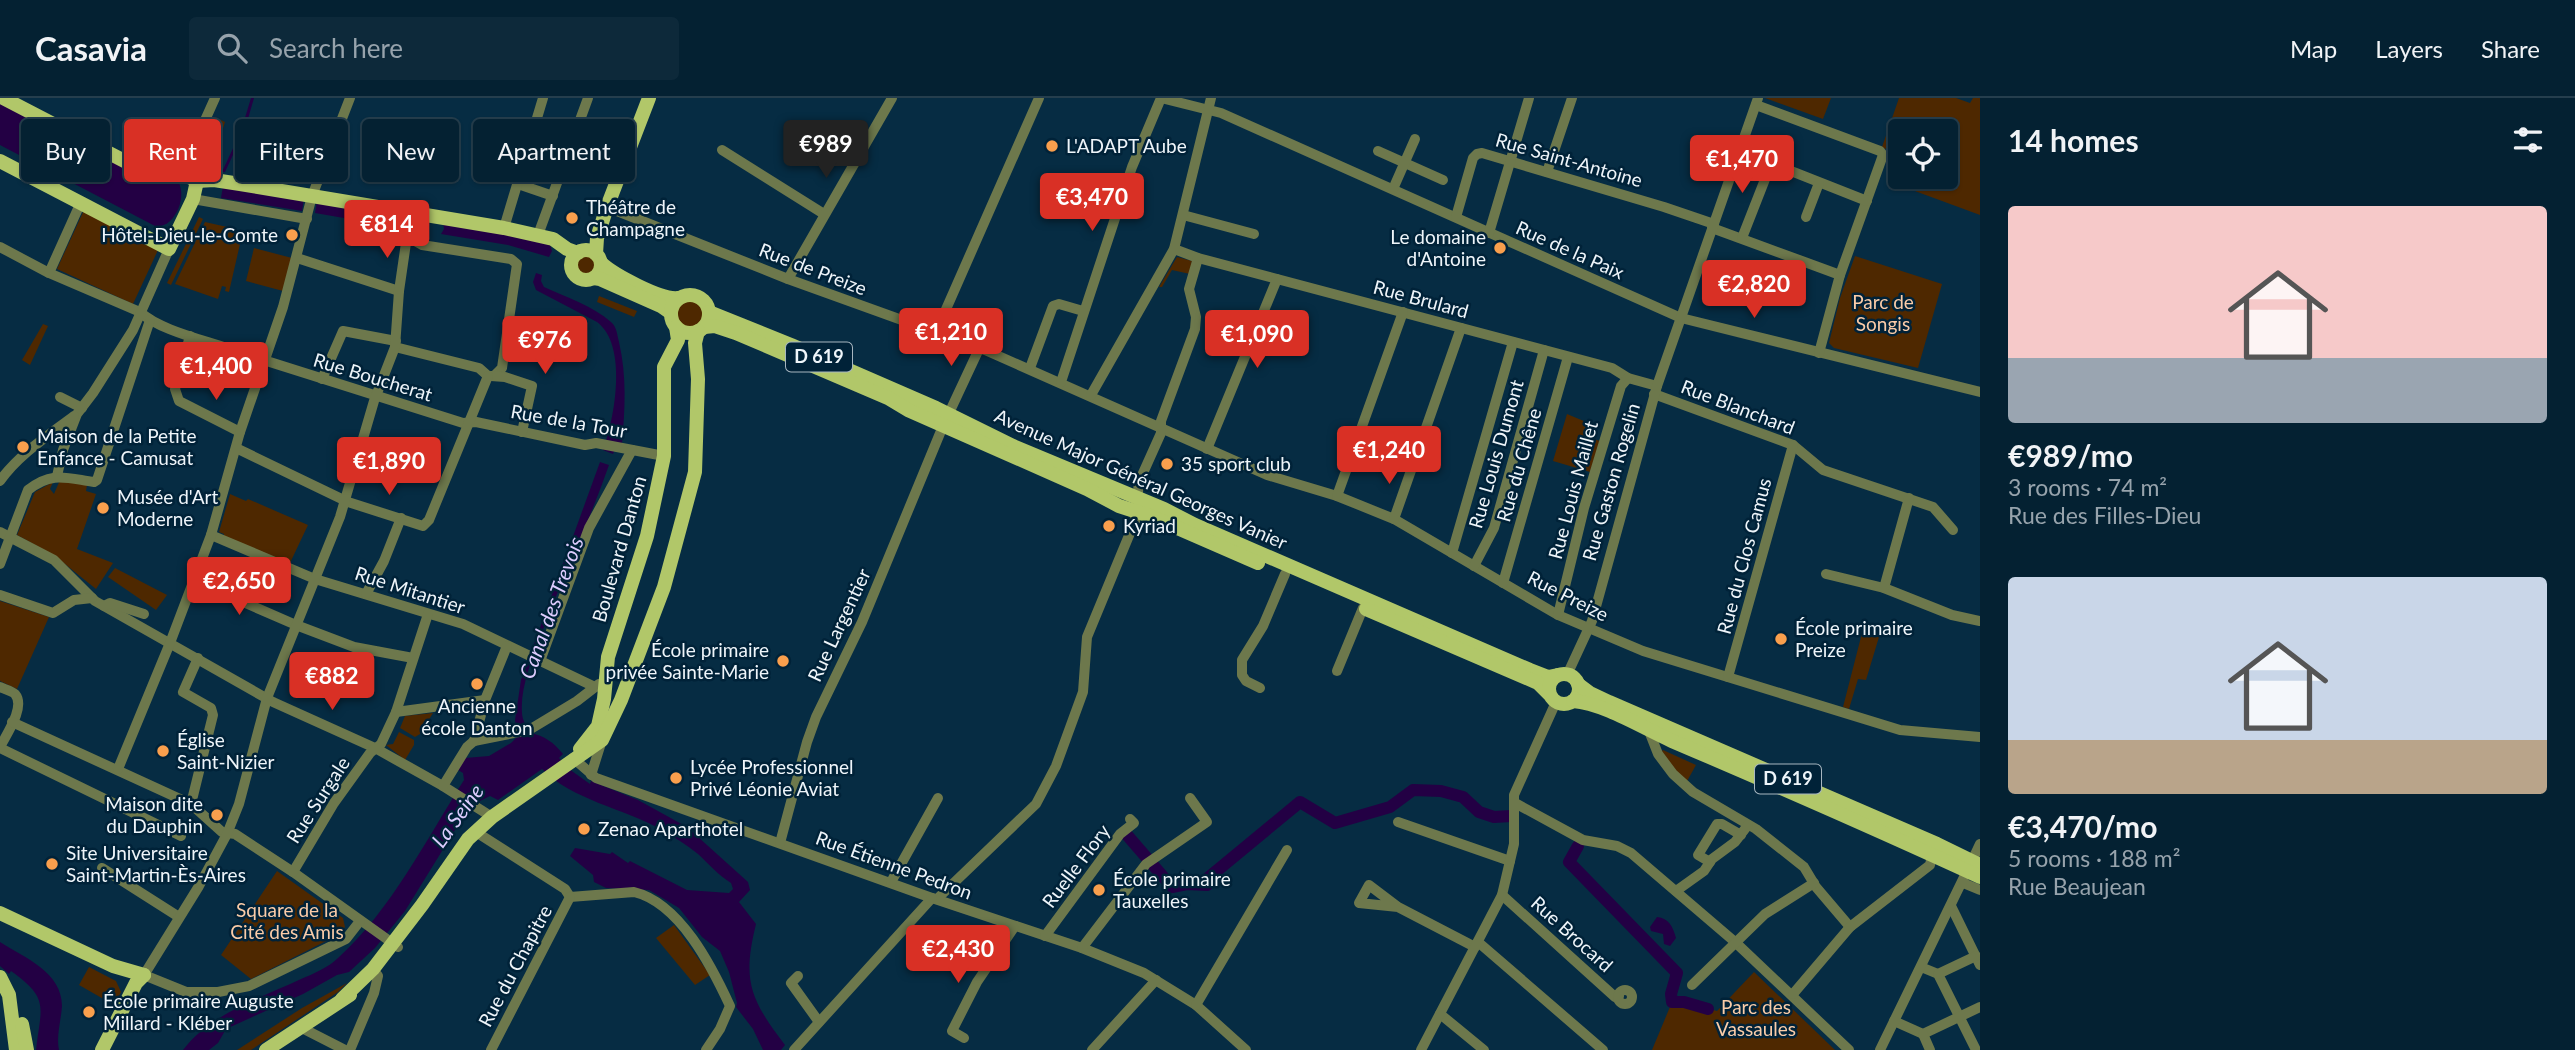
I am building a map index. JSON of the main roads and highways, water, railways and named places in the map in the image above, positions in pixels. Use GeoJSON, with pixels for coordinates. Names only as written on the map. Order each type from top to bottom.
{"type":"FeatureCollection","features":[{"type":"Feature","properties":{"kind":"main road"},"geometry":{"type":"LineString","coordinates":[[589,255],[642,98]]}},
{"type":"Feature","properties":{"kind":"main road"},"geometry":{"type":"LineString","coordinates":[[572,269],[572,262],[589,255],[597,238],[649,98]]}},
{"type":"Feature","properties":{"kind":"main road"},"geometry":{"type":"LineString","coordinates":[[8,99],[124,161]]}},
{"type":"Feature","properties":{"kind":"main road"},"geometry":{"type":"LineString","coordinates":[[0,161],[169,249],[199,200],[192,182]]}},
{"type":"Feature","properties":{"kind":"main road"},"geometry":{"type":"LineString","coordinates":[[221,181],[540,235],[553,239],[567,249],[589,255],[611,272],[665,297],[678,298],[689,294],[700,297],[709,312],[695,342],[698,379],[695,472],[664,587],[621,700],[602,740],[492,817],[468,839],[375,973],[267,1050]]}},
{"type":"Feature","properties":{"kind":"main road"},"geometry":{"type":"LineString","coordinates":[[540,235],[552,243],[581,279],[600,279],[661,306],[686,333],[701,329]]}},
{"type":"Feature","properties":{"kind":"main road"},"geometry":{"type":"LineString","coordinates":[[589,255],[600,271],[594,278]]}},
{"type":"Feature","properties":{"kind":"main road"},"geometry":{"type":"LineString","coordinates":[[673,320],[678,298]]}},
{"type":"Feature","properties":{"kind":"main road","name":"D 619"},"geometry":{"type":"LineString","coordinates":[[709,312],[948,415],[1285,575],[1538,683],[1553,698]]}},
{"type":"Feature","properties":{"kind":"main road","name":"Boulevard Danton"},"geometry":{"type":"LineString","coordinates":[[570,761],[598,726],[604,699],[601,682],[647,536],[664,456],[664,367],[677,343],[673,320]]}},
{"type":"Feature","properties":{"kind":"main road","name":"D 619"},"geometry":{"type":"LineString","coordinates":[[701,329],[715,326],[736,333],[888,398],[948,415]]}},
{"type":"Feature","properties":{"kind":"main road","name":"Avenue Major Général Georges Vanier"},"geometry":{"type":"LineString","coordinates":[[1138,505],[1530,670],[1548,677],[1568,678],[1590,693],[1972,872]]}},
{"type":"Feature","properties":{"kind":"main road"},"geometry":{"type":"LineString","coordinates":[[1568,678],[1578,693],[1573,702],[1565,705],[1553,698],[1549,685],[1568,678]]}},
{"type":"Feature","properties":{"kind":"main road"},"geometry":{"type":"LineString","coordinates":[[604,699],[610,697],[621,700]]}},
{"type":"Feature","properties":{"kind":"main road","name":"D 619"},"geometry":{"type":"LineString","coordinates":[[1573,702],[1594,704],[1649,731],[1972,872]]}},
{"type":"Feature","properties":{"kind":"main road"},"geometry":{"type":"LineString","coordinates":[[0,913],[113,966],[144,975],[140,992],[121,1028],[103,1050]]}},
{"type":"Feature","properties":{"kind":"main road"},"geometry":{"type":"LineString","coordinates":[[2,979],[12,1012],[16,1050]]}},
{"type":"Feature","properties":{"kind":"main road"},"geometry":{"type":"LineString","coordinates":[[2,979],[16,998],[27,1050]]}},
{"type":"Feature","properties":{"kind":"water"},"geometry":{"type":"Polygon","coordinates":[[[251,98],[254,98],[248,119],[245,119],[251,98]]]}},
{"type":"Feature","properties":{"kind":"water"},"geometry":{"type":"Polygon","coordinates":[[[0,103],[37,119],[21,119],[21,156],[0,145],[0,103]]]}},
{"type":"Feature","properties":{"kind":"water"},"geometry":{"type":"Polygon","coordinates":[[[235,144],[235,150],[225,172],[222,172],[235,144]]]}},
{"type":"Feature","properties":{"kind":"water"},"geometry":{"type":"Polygon","coordinates":[[[110,150],[124,157],[124,182],[178,182],[181,202],[178,210],[168,222],[155,226],[71,182],[110,182],[110,150]]]}},
{"type":"Feature","properties":{"kind":"water"},"geometry":{"type":"Polygon","coordinates":[[[223,186],[304,198],[302,211],[221,198],[223,186]]]}},
{"type":"Feature","properties":{"kind":"water"},"geometry":{"type":"Polygon","coordinates":[[[317,201],[398,215],[396,227],[315,213],[317,201]]]}},
{"type":"Feature","properties":{"kind":"water"},"geometry":{"type":"Polygon","coordinates":[[[443,222],[510,233],[550,245],[552,251],[549,257],[508,245],[441,234],[444,229],[443,222]]]}},
{"type":"Feature","properties":{"kind":"water"},"geometry":{"type":"Polygon","coordinates":[[[536,273],[542,275],[544,287],[596,311],[616,329],[622,355],[624,406],[622,444],[617,444],[613,454],[603,450],[615,402],[616,364],[613,347],[607,333],[597,322],[536,290],[533,282],[536,273]]]}},
{"type":"Feature","properties":{"kind":"water","name":"La Seine"},"geometry":{"type":"Polygon","coordinates":[[[600,462],[609,465],[531,664],[523,694],[523,718],[530,733],[552,743],[563,754],[559,758],[569,769],[590,784],[591,781],[638,800],[687,827],[748,882],[750,890],[739,902],[756,924],[750,960],[752,989],[764,1015],[785,1045],[781,1050],[763,1050],[753,1029],[736,1007],[729,972],[720,951],[702,937],[679,908],[649,890],[606,888],[594,882],[593,875],[570,856],[575,848],[610,854],[612,852],[628,863],[630,861],[687,890],[729,893],[733,889],[731,883],[671,835],[568,789],[542,769],[498,800],[490,796],[480,801],[463,817],[405,911],[375,948],[349,972],[337,975],[303,994],[226,1029],[218,1043],[209,1050],[183,1050],[194,1037],[222,1016],[316,973],[338,958],[375,918],[407,874],[464,780],[463,773],[458,770],[465,758],[489,756],[517,737],[515,720],[521,680],[600,462]]]}},
{"type":"Feature","properties":{"kind":"water"},"geometry":{"type":"Polygon","coordinates":[[[1657,917],[1667,921],[1673,930],[1676,938],[1670,946],[1664,944],[1663,934],[1651,931],[1650,927],[1657,917]]]}},
{"type":"Feature","properties":{"kind":"water"},"geometry":{"type":"Polygon","coordinates":[[[0,942],[31,960],[56,984],[62,1006],[59,1050],[36,1050],[40,1004],[32,989],[11,971],[9,974],[0,966],[0,942]]]}},
{"type":"Feature","properties":{"kind":"waterway"},"geometry":{"type":"LineString","coordinates":[[1127,835],[1172,887],[1187,884],[1207,885],[1208,878],[1300,802],[1335,823],[1390,807],[1413,790],[1441,791],[1463,797],[1479,812],[1494,817],[1511,816]]}},
{"type":"Feature","properties":{"kind":"waterway"},"geometry":{"type":"LineString","coordinates":[[1578,846],[1569,862],[1677,973],[1671,994],[1672,1002],[1684,1002],[1708,1009]]}},
{"type":"Feature","properties":{"kind":"place","name":"L'ADAPT Aube"},"geometry":{"type":"Point","coordinates":[1052,146]}},
{"type":"Feature","properties":{"kind":"place","name":"Théâtre de Champagne"},"geometry":{"type":"Point","coordinates":[572,218]}},
{"type":"Feature","properties":{"kind":"place","name":"Hôtel-Dieu-le-Comte"},"geometry":{"type":"Point","coordinates":[292,235]}},
{"type":"Feature","properties":{"kind":"place","name":"Le domaine d'Antoine"},"geometry":{"type":"Point","coordinates":[1500,248]}},
{"type":"Feature","properties":{"kind":"place","name":"Maison de la Petite Enfance - Camusat"},"geometry":{"type":"Point","coordinates":[23,447]}},
{"type":"Feature","properties":{"kind":"place","name":"35 sport club"},"geometry":{"type":"Point","coordinates":[1167,464]}},
{"type":"Feature","properties":{"kind":"place","name":"Musée d'Art Moderne"},"geometry":{"type":"Point","coordinates":[103,508]}},
{"type":"Feature","properties":{"kind":"place","name":"Kyriad"},"geometry":{"type":"Point","coordinates":[1109,526]}},
{"type":"Feature","properties":{"kind":"place","name":"École primaire Preize"},"geometry":{"type":"Point","coordinates":[1781,639]}},
{"type":"Feature","properties":{"kind":"place","name":"École primaire privée Sainte-Marie"},"geometry":{"type":"Point","coordinates":[783,661]}},
{"type":"Feature","properties":{"kind":"place","name":"Ancienne école Danton"},"geometry":{"type":"Point","coordinates":[477,684]}},
{"type":"Feature","properties":{"kind":"place","name":"Église Saint-Nizier"},"geometry":{"type":"Point","coordinates":[163,751]}},
{"type":"Feature","properties":{"kind":"place","name":"Lycée Professionnel Privé Léonie Aviat"},"geometry":{"type":"Point","coordinates":[676,778]}},
{"type":"Feature","properties":{"kind":"place","name":"Maison dite du Dauphin"},"geometry":{"type":"Point","coordinates":[217,815]}},
{"type":"Feature","properties":{"kind":"place","name":"Zenao Aparthotel"},"geometry":{"type":"Point","coordinates":[584,829]}},
{"type":"Feature","properties":{"kind":"place","name":"Site Universitaire Saint-Martin-Ès-Aires"},"geometry":{"type":"Point","coordinates":[52,864]}},
{"type":"Feature","properties":{"kind":"place","name":"École primaire Tauxelles"},"geometry":{"type":"Point","coordinates":[1099,890]}},
{"type":"Feature","properties":{"kind":"place","name":"École primaire Auguste Millard - Kléber"},"geometry":{"type":"Point","coordinates":[89,1012]}},
{"type":"Feature","properties":{"kind":"park label","name":"Parc de Songis"},"geometry":{"type":"Point","coordinates":[1883,313]}},
{"type":"Feature","properties":{"kind":"park label","name":"Square de la Cité des Amis"},"geometry":{"type":"Point","coordinates":[287,921]}},
{"type":"Feature","properties":{"kind":"park label","name":"Parc des Vassaules"},"geometry":{"type":"Point","coordinates":[1756,1018]}},
{"type":"Feature","properties":{"kind":"water label","name":"Canal des Trevois"},"geometry":{"type":"Point","coordinates":[552,608]}}]}
